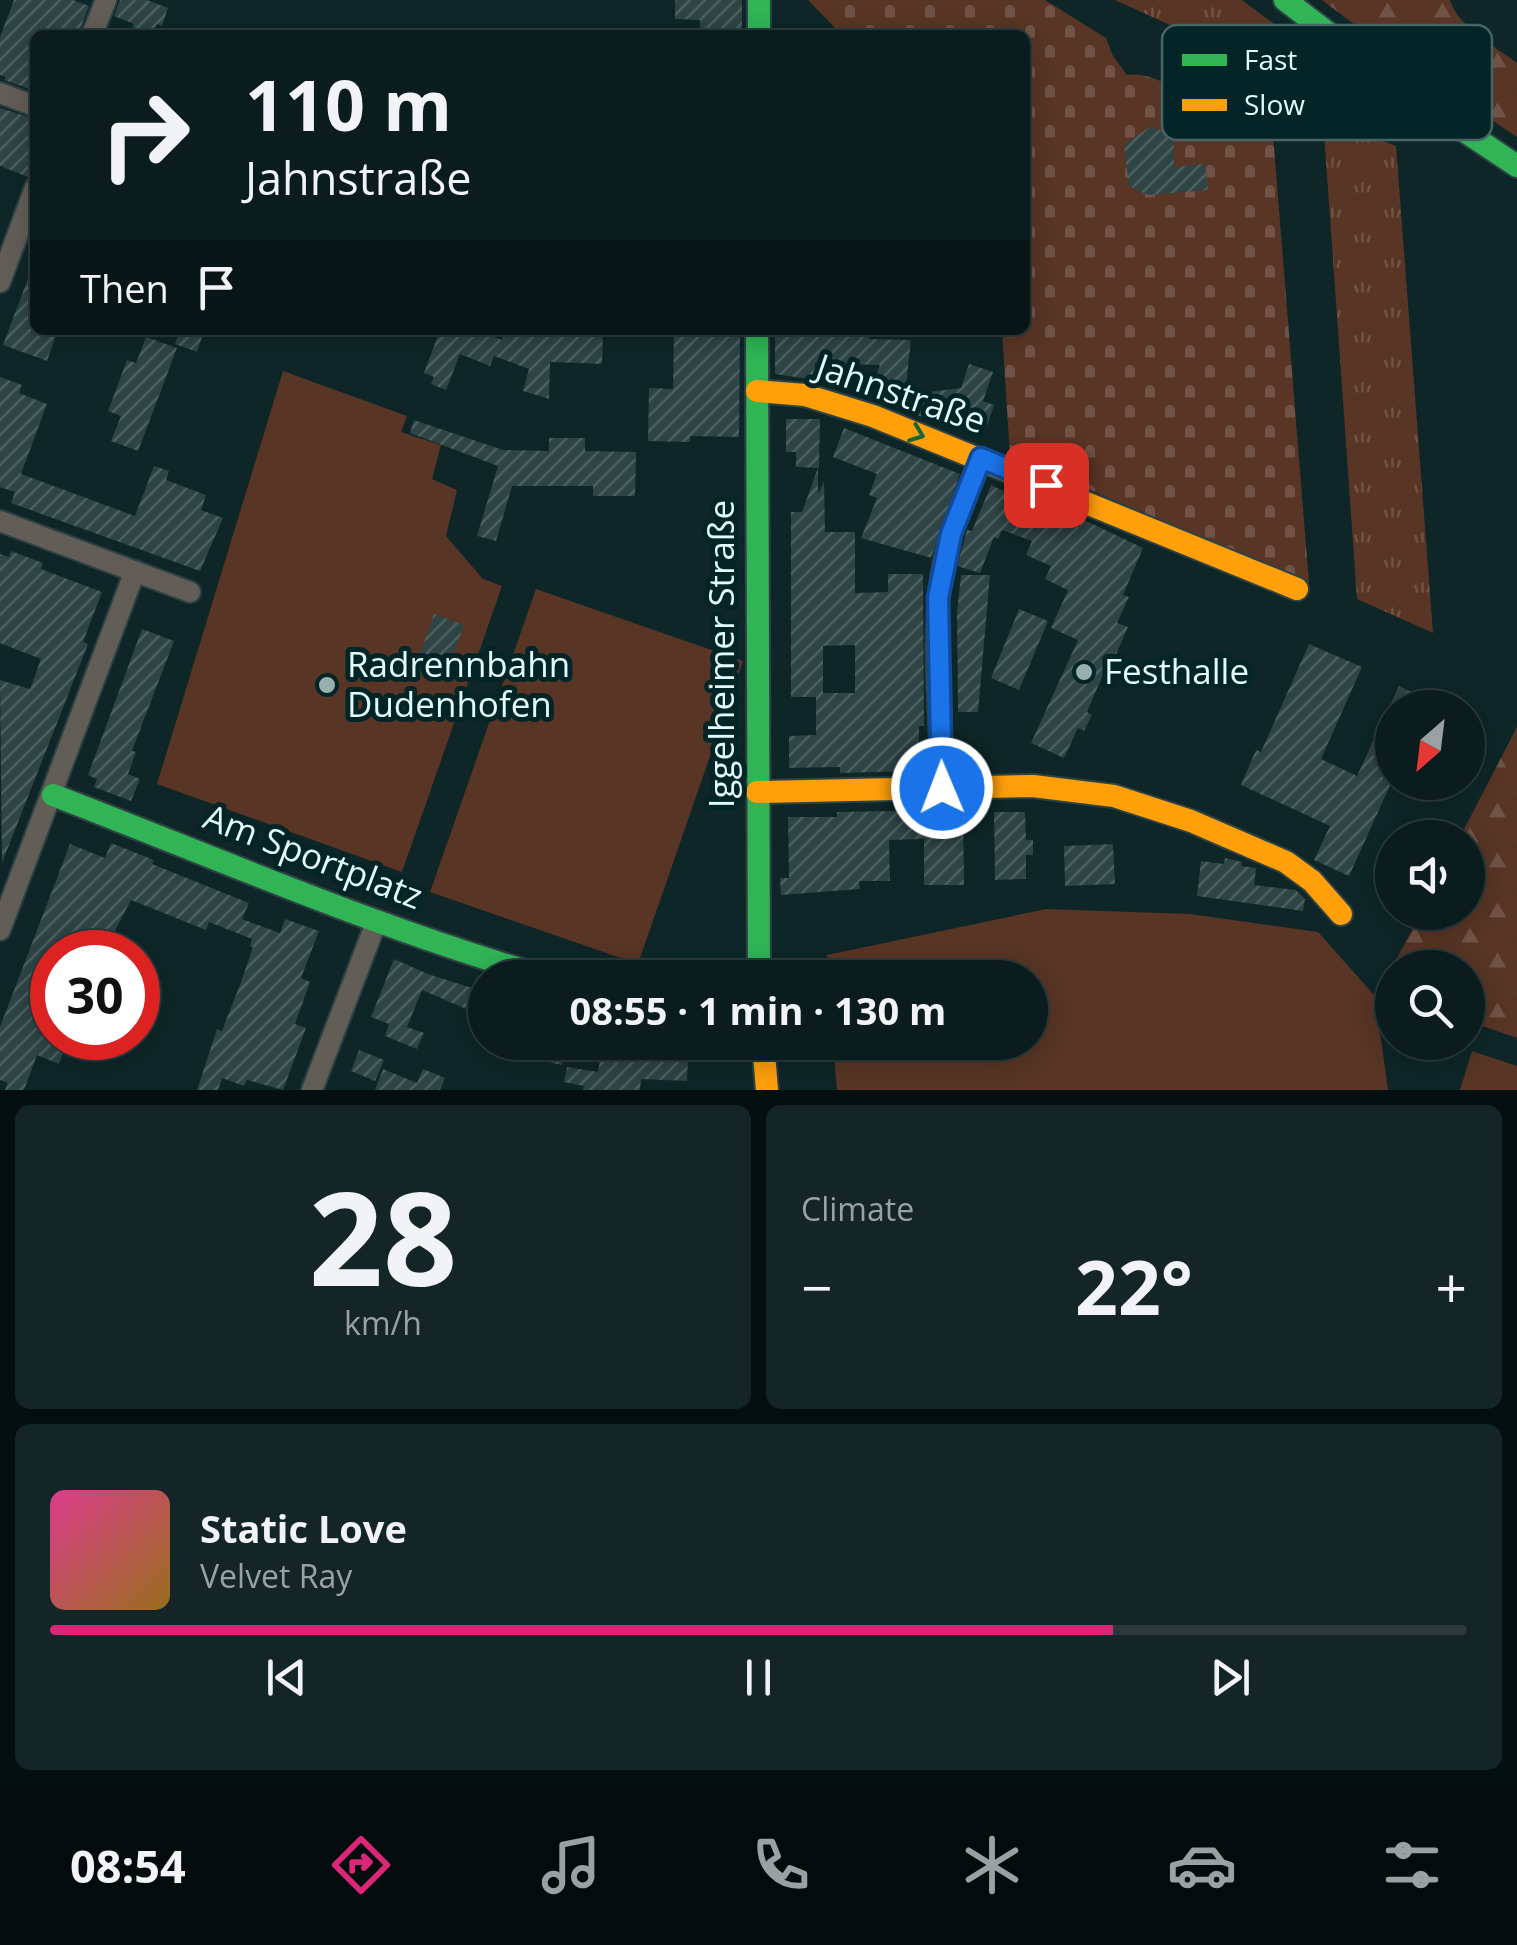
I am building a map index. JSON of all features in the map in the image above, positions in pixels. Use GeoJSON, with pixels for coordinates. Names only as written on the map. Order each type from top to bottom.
{"type":"FeatureCollection","features":[{"type":"Feature","properties":{"kind":"street"},"geometry":{"type":"LineString","coordinates":[[94,30],[106,0]]}},
{"type":"Feature","properties":{"kind":"street"},"geometry":{"type":"LineString","coordinates":[[758,30],[759,0]]}},
{"type":"Feature","properties":{"kind":"street"},"geometry":{"type":"LineString","coordinates":[[1284,0],[1317,25]]}},
{"type":"Feature","properties":{"kind":"street"},"geometry":{"type":"LineString","coordinates":[[0,93],[30,104]]}},
{"type":"Feature","properties":{"kind":"street"},"geometry":{"type":"LineString","coordinates":[[1478,140],[1517,166]]}},
{"type":"Feature","properties":{"kind":"street"},"geometry":{"type":"LineString","coordinates":[[0,282],[30,201]]}},
{"type":"Feature","properties":{"kind":"street","name":"Iggelheimer Straße"},"geometry":{"type":"LineString","coordinates":[[757,335],[760,960]]}},
{"type":"Feature","properties":{"kind":"street","name":"Jahnstraße"},"geometry":{"type":"LineString","coordinates":[[757,392],[814,396],[981,458],[1297,588]]}},
{"type":"Feature","properties":{"kind":"street"},"geometry":{"type":"LineString","coordinates":[[942,788],[938,598],[951,534],[981,458]]}},
{"type":"Feature","properties":{"kind":"street"},"geometry":{"type":"LineString","coordinates":[[0,521],[190,592]]}},
{"type":"Feature","properties":{"kind":"street"},"geometry":{"type":"LineString","coordinates":[[0,930],[135,571]]}},
{"type":"Feature","properties":{"kind":"street"},"geometry":{"type":"LineString","coordinates":[[757,792],[1072,787],[1147,805],[1196,822],[1293,866],[1342,914]]}},
{"type":"Feature","properties":{"kind":"street","name":"Am Sportplatz"},"geometry":{"type":"LineString","coordinates":[[53,796],[488,960]]}},
{"type":"Feature","properties":{"kind":"street"},"geometry":{"type":"LineString","coordinates":[[312,1090],[377,920]]}},
{"type":"Feature","properties":{"kind":"street"},"geometry":{"type":"LineString","coordinates":[[764,1060],[767,1090]]}},
{"type":"Feature","properties":{"kind":"green space"},"geometry":{"type":"Polygon","coordinates":[[[808,0],[1045,0],[1106,38],[1127,75],[1162,82],[1162,140],[1273,140],[1309,583],[1010,456],[1002,335],[1030,335],[1030,30],[837,30],[808,0]]]}},
{"type":"Feature","properties":{"kind":"green space"},"geometry":{"type":"Polygon","coordinates":[[[1115,0],[1242,0],[1275,25],[1170,25],[1115,0]]]}},
{"type":"Feature","properties":{"kind":"green space"},"geometry":{"type":"Polygon","coordinates":[[[1322,0],[1450,0],[1466,25],[1355,25],[1322,0]]]}},
{"type":"Feature","properties":{"kind":"green space"},"geometry":{"type":"Polygon","coordinates":[[[1492,45],[1517,63],[1517,137],[1492,120],[1492,45]]]}},
{"type":"Feature","properties":{"kind":"green space"},"geometry":{"type":"Polygon","coordinates":[[[1325,140],[1380,140],[1396,146],[1433,633],[1357,599],[1325,140]]]}},
{"type":"Feature","properties":{"kind":"green space","name":"Radrennbahn Dudenhofen"},"geometry":{"type":"Polygon","coordinates":[[[283,371],[407,416],[401,432],[441,445],[432,479],[457,490],[446,536],[483,579],[502,586],[402,872],[157,784],[283,371]]]}},
{"type":"Feature","properties":{"kind":"green space"},"geometry":{"type":"Polygon","coordinates":[[[536,589],[743,661],[639,960],[626,960],[430,892],[536,589]]]}},
{"type":"Feature","properties":{"kind":"green space"},"geometry":{"type":"Polygon","coordinates":[[[1517,727],[1517,1038],[1485,1027],[1485,950],[1401,950],[1412,930],[1485,930],[1485,820],[1469,820],[1479,800],[1485,800],[1485,789],[1517,727]]]}},
{"type":"Feature","properties":{"kind":"green space"},"geometry":{"type":"Polygon","coordinates":[[[1046,909],[1190,914],[1318,932],[1375,996],[1375,1060],[1384,1060],[1388,1090],[837,1090],[834,1060],[1048,1060],[1048,960],[827,960],[827,955],[1046,909]]]}},
{"type":"Feature","properties":{"kind":"green space"},"geometry":{"type":"Polygon","coordinates":[[[1485,1055],[1517,1066],[1517,1090],[1460,1090],[1469,1060],[1485,1060],[1485,1055]]]}},
{"type":"Feature","properties":{"kind":"building"},"geometry":{"type":"Polygon","coordinates":[[[14,0],[73,0],[89,6],[80,30],[30,30],[30,89],[0,75],[0,37],[14,0]]]}},
{"type":"Feature","properties":{"kind":"building"},"geometry":{"type":"Polygon","coordinates":[[[120,0],[147,0],[168,8],[162,26],[157,24],[154,30],[131,30],[134,24],[114,16],[120,0]]]}},
{"type":"Feature","properties":{"kind":"building"},"geometry":{"type":"Polygon","coordinates":[[[675,0],[742,0],[742,30],[700,30],[700,20],[675,19],[675,0]]]}},
{"type":"Feature","properties":{"kind":"building"},"geometry":{"type":"Polygon","coordinates":[[[0,108],[30,117],[30,171],[28,177],[0,166],[0,108]]]}},
{"type":"Feature","properties":{"kind":"building"},"geometry":{"type":"Polygon","coordinates":[[[1151,126],[1162,131],[1162,140],[1173,140],[1174,167],[1205,164],[1208,190],[1148,195],[1129,186],[1124,145],[1151,126]]]}},
{"type":"Feature","properties":{"kind":"building"},"geometry":{"type":"Polygon","coordinates":[[[30,273],[30,335],[56,335],[47,361],[3,345],[30,273]]]}},
{"type":"Feature","properties":{"kind":"building"},"geometry":{"type":"Polygon","coordinates":[[[178,335],[202,337],[197,352],[175,344],[178,335]]]}},
{"type":"Feature","properties":{"kind":"building"},"geometry":{"type":"Polygon","coordinates":[[[438,335],[489,335],[502,340],[504,335],[603,335],[602,364],[550,362],[549,399],[523,391],[529,369],[494,356],[490,366],[460,354],[446,390],[431,384],[434,377],[424,373],[438,335]]]}},
{"type":"Feature","properties":{"kind":"building"},"geometry":{"type":"Polygon","coordinates":[[[674,335],[740,335],[739,437],[690,436],[690,442],[648,441],[649,388],[673,389],[674,335]]]}},
{"type":"Feature","properties":{"kind":"building"},"geometry":{"type":"Polygon","coordinates":[[[775,335],[869,335],[869,339],[911,340],[905,395],[961,388],[969,364],[993,372],[983,401],[994,405],[987,426],[935,408],[930,420],[868,396],[880,365],[815,363],[815,380],[775,374],[775,335]]]}},
{"type":"Feature","properties":{"kind":"building"},"geometry":{"type":"Polygon","coordinates":[[[146,337],[177,348],[138,451],[111,441],[121,416],[108,411],[127,360],[136,363],[146,337]]]}},
{"type":"Feature","properties":{"kind":"building"},"geometry":{"type":"Polygon","coordinates":[[[0,377],[22,385],[19,393],[47,404],[21,474],[135,516],[154,466],[169,471],[166,480],[206,495],[201,510],[223,518],[200,571],[11,503],[15,492],[0,487],[0,377]]]}},
{"type":"Feature","properties":{"kind":"building"},"geometry":{"type":"Polygon","coordinates":[[[786,419],[820,419],[819,468],[796,467],[796,452],[786,452],[786,419]]]}},
{"type":"Feature","properties":{"kind":"building"},"geometry":{"type":"Polygon","coordinates":[[[414,420],[503,450],[549,451],[549,438],[585,438],[585,451],[636,452],[635,496],[593,496],[593,486],[512,486],[496,541],[477,536],[498,466],[410,433],[414,420]]]}},
{"type":"Feature","properties":{"kind":"building"},"geometry":{"type":"Polygon","coordinates":[[[844,428],[960,474],[931,558],[861,538],[877,498],[869,495],[877,474],[833,457],[844,428]]]}},
{"type":"Feature","properties":{"kind":"building"},"geometry":{"type":"Polygon","coordinates":[[[818,468],[818,494],[824,482],[825,532],[855,532],[855,593],[888,592],[888,574],[923,574],[924,726],[919,726],[919,771],[840,773],[840,767],[789,768],[789,736],[816,735],[816,697],[791,697],[791,512],[802,512],[818,468]],[[855,645],[823,646],[823,693],[855,693],[855,645]]]}},
{"type":"Feature","properties":{"kind":"building"},"geometry":{"type":"Polygon","coordinates":[[[991,485],[1079,527],[1082,519],[1143,548],[1123,595],[1129,597],[1117,623],[1128,627],[1115,657],[1118,658],[1112,673],[1105,670],[1087,712],[1092,715],[1084,731],[1078,728],[1064,758],[1031,743],[1078,640],[1051,628],[1068,590],[1045,579],[1051,566],[1026,555],[1032,541],[1002,530],[998,539],[994,537],[980,573],[957,566],[967,530],[972,531],[991,485]]]}},
{"type":"Feature","properties":{"kind":"building"},"geometry":{"type":"Polygon","coordinates":[[[11,551],[43,563],[41,569],[102,592],[83,642],[88,644],[2,863],[0,680],[30,689],[41,659],[0,643],[0,554],[9,557],[11,551]]]}},
{"type":"Feature","properties":{"kind":"building"},"geometry":{"type":"Polygon","coordinates":[[[961,575],[990,575],[978,712],[958,712],[957,612],[961,575]]]}},
{"type":"Feature","properties":{"kind":"building"},"geometry":{"type":"Polygon","coordinates":[[[1019,609],[1048,621],[1019,690],[991,678],[1019,609]]]}},
{"type":"Feature","properties":{"kind":"building"},"geometry":{"type":"Polygon","coordinates":[[[434,614],[464,625],[444,681],[414,671],[434,614]]]}},
{"type":"Feature","properties":{"kind":"building"},"geometry":{"type":"Polygon","coordinates":[[[142,629],[174,641],[132,751],[136,752],[128,774],[140,779],[131,801],[94,787],[97,779],[88,775],[142,629]]]}},
{"type":"Feature","properties":{"kind":"building"},"geometry":{"type":"Polygon","coordinates":[[[1309,644],[1362,667],[1321,759],[1357,776],[1375,737],[1375,800],[1383,800],[1349,876],[1314,860],[1330,826],[1241,785],[1256,750],[1261,752],[1309,644]]]}},
{"type":"Feature","properties":{"kind":"building"},"geometry":{"type":"Polygon","coordinates":[[[963,810],[964,885],[924,885],[924,839],[889,840],[890,881],[859,881],[860,889],[781,895],[780,878],[789,878],[788,817],[837,817],[837,812],[963,810]]]}},
{"type":"Feature","properties":{"kind":"building"},"geometry":{"type":"Polygon","coordinates":[[[994,812],[1025,812],[1026,840],[1033,840],[1033,855],[1026,855],[1026,879],[995,880],[994,812]]]}},
{"type":"Feature","properties":{"kind":"building"},"geometry":{"type":"Polygon","coordinates":[[[111,843],[249,903],[242,919],[280,933],[285,919],[319,931],[301,978],[310,982],[295,1024],[306,1028],[283,1090],[247,1080],[244,1086],[222,1078],[218,1090],[197,1090],[217,1029],[222,1031],[241,982],[252,939],[209,922],[206,930],[131,900],[115,930],[37,930],[70,844],[105,858],[111,843]]]}},
{"type":"Feature","properties":{"kind":"building"},"geometry":{"type":"Polygon","coordinates":[[[1113,844],[1115,884],[1065,886],[1064,846],[1113,844]]]}},
{"type":"Feature","properties":{"kind":"building"},"geometry":{"type":"Polygon","coordinates":[[[1225,858],[1256,868],[1254,885],[1296,890],[1305,899],[1303,911],[1197,896],[1201,861],[1224,864],[1225,858]]]}},
{"type":"Feature","properties":{"kind":"building"},"geometry":{"type":"Polygon","coordinates":[[[30,949],[30,1060],[35,1060],[24,1090],[5,1090],[8,1083],[0,1080],[0,1027],[30,949]]]}},
{"type":"Feature","properties":{"kind":"building"},"geometry":{"type":"Polygon","coordinates":[[[394,959],[468,987],[468,1010],[422,990],[407,1027],[424,1033],[417,1049],[385,1036],[389,1024],[371,1017],[394,959]]]}},
{"type":"Feature","properties":{"kind":"building"},"geometry":{"type":"Polygon","coordinates":[[[359,1050],[384,1060],[375,1081],[351,1071],[359,1050]]]}},
{"type":"Feature","properties":{"kind":"building"},"geometry":{"type":"Polygon","coordinates":[[[538,1060],[563,1060],[562,1065],[538,1060]]]}},
{"type":"Feature","properties":{"kind":"building"},"geometry":{"type":"Polygon","coordinates":[[[600,1060],[688,1060],[687,1081],[641,1079],[640,1090],[583,1090],[584,1086],[564,1082],[567,1067],[598,1072],[600,1060]]]}},
{"type":"Feature","properties":{"kind":"building"},"geometry":{"type":"Polygon","coordinates":[[[383,1069],[417,1083],[423,1069],[445,1078],[440,1090],[375,1090],[383,1069]]]}},
{"type":"Feature","properties":{"kind":"traffic: fast"},"geometry":{"type":"LineString","coordinates":[[759,0],[759,30]]}},
{"type":"Feature","properties":{"kind":"traffic: fast"},"geometry":{"type":"LineString","coordinates":[[1285,0],[1318,25]]}},
{"type":"Feature","properties":{"kind":"traffic: fast"},"geometry":{"type":"LineString","coordinates":[[1478,140],[1517,166]]}},
{"type":"Feature","properties":{"kind":"traffic: fast"},"geometry":{"type":"LineString","coordinates":[[757,335],[759,960]]}},
{"type":"Feature","properties":{"kind":"traffic: fast"},"geometry":{"type":"LineString","coordinates":[[53,795],[362,916],[490,960]]}},
{"type":"Feature","properties":{"kind":"traffic: slow"},"geometry":{"type":"LineString","coordinates":[[757,391],[805,395],[873,416],[1297,589]]}},
{"type":"Feature","properties":{"kind":"traffic: slow"},"geometry":{"type":"LineString","coordinates":[[757,792],[1033,786],[1114,796],[1191,821],[1286,862],[1312,881],[1341,914]]}},
{"type":"Feature","properties":{"kind":"traffic: slow"},"geometry":{"type":"LineString","coordinates":[[764,1060],[767,1090]]}},
{"type":"Feature","properties":{"kind":"place","name":"Festhalle"},"geometry":{"type":"Point","coordinates":[1084,672]}},
{"type":"Feature","properties":{"kind":"place","name":"Radrennbahn Dudenhofen"},"geometry":{"type":"Point","coordinates":[327,685]}},
{"type":"Feature","properties":{"kind":"route"},"geometry":{"type":"LineString","coordinates":[[942,788],[938,598],[951,534],[981,458],[1046,485]]}}]}
